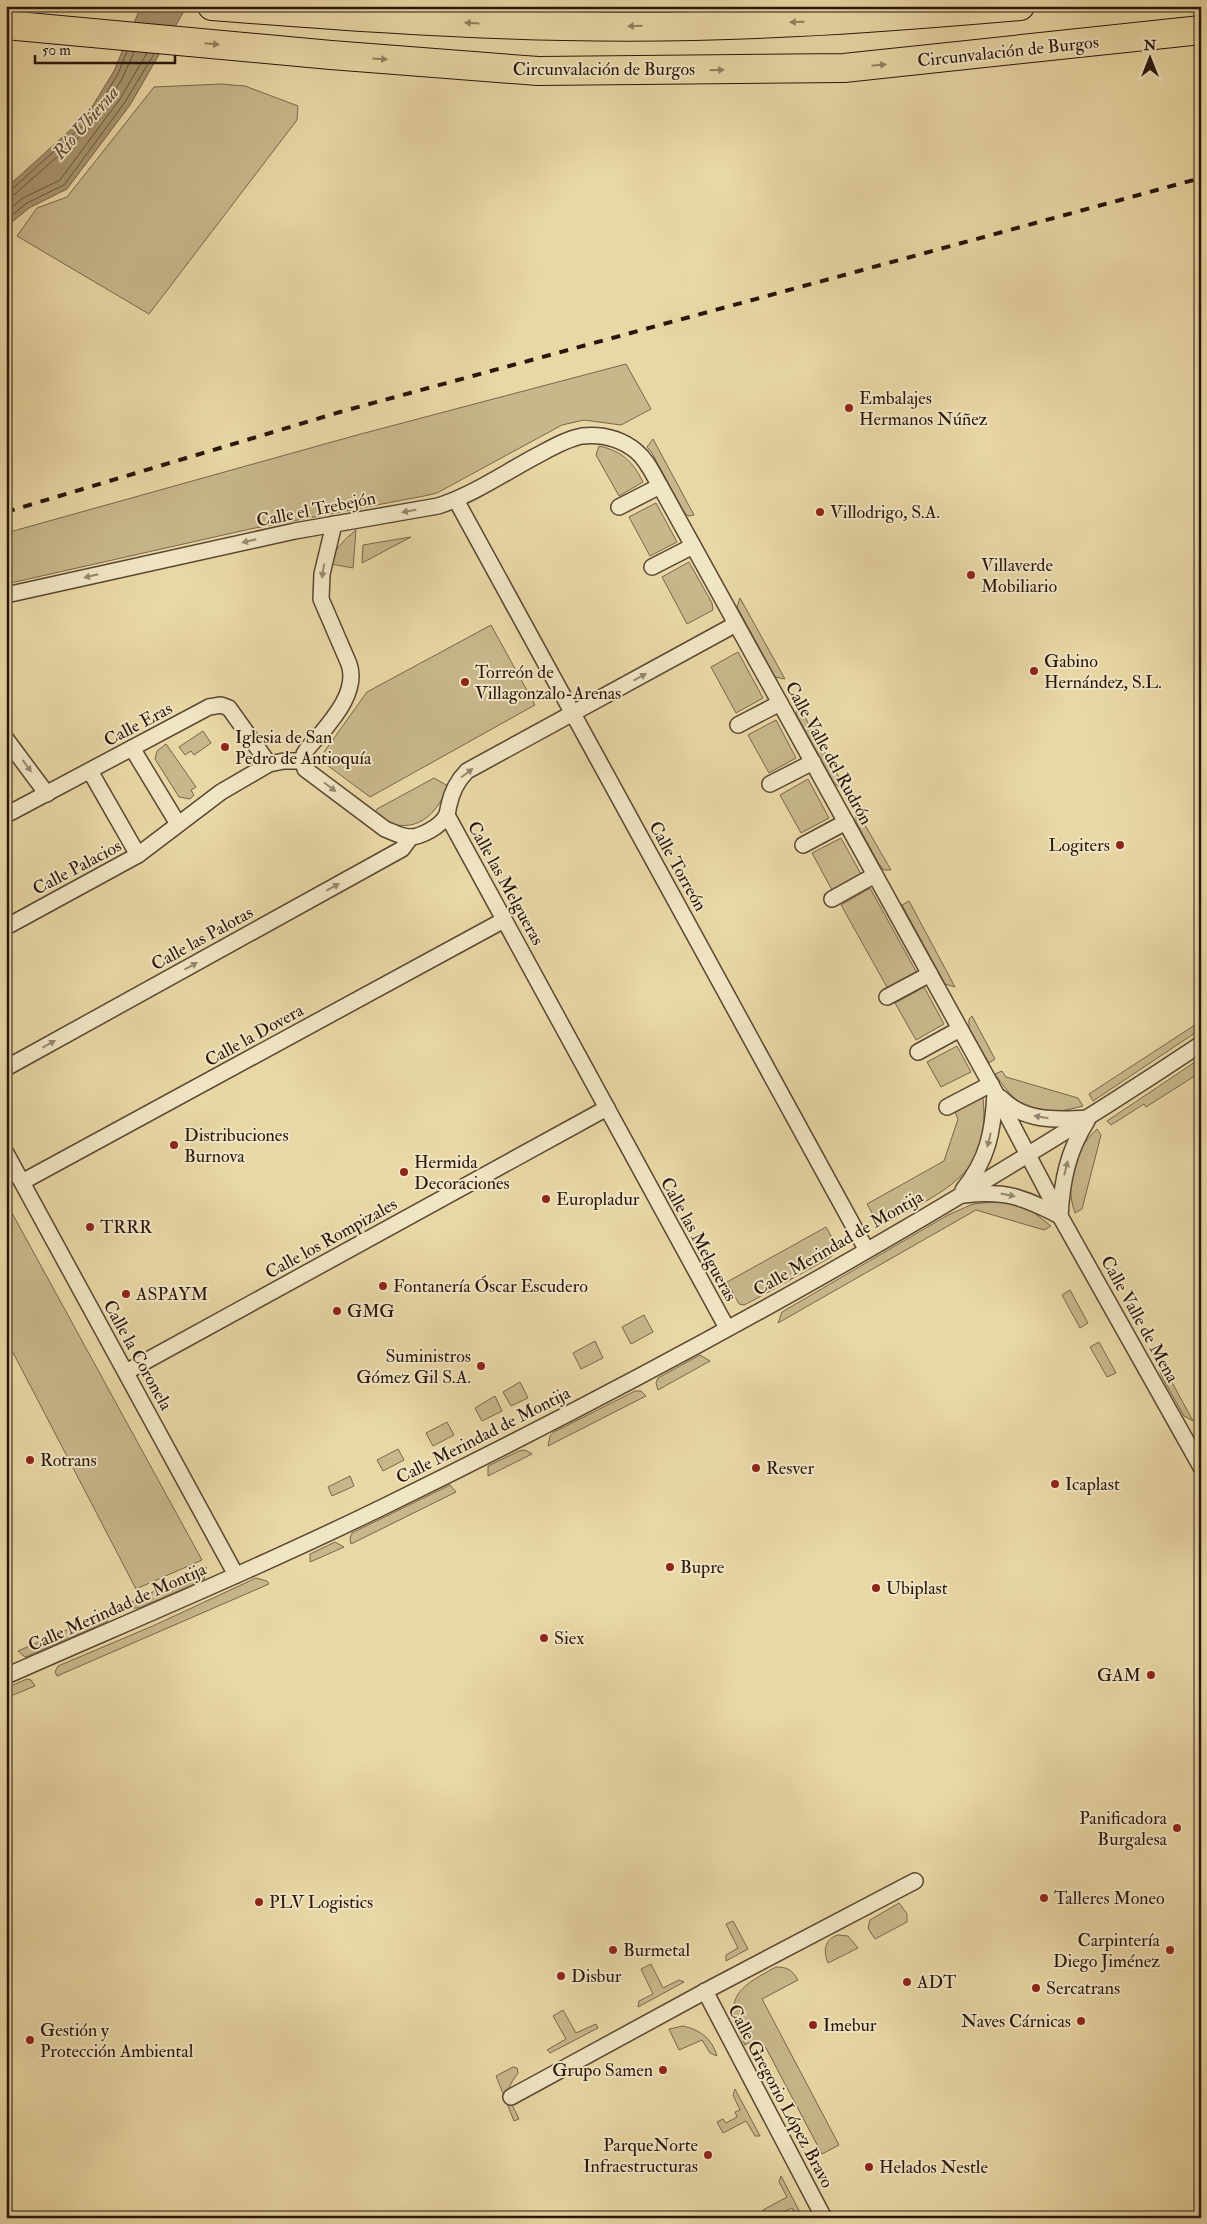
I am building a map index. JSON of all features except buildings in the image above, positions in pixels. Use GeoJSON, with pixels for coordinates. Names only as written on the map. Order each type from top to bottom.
{"type":"FeatureCollection","features":[{"type":"Feature","properties":{"kind":"highway"},"geometry":{"type":"LineString","coordinates":[[212,6],[354,17],[557,26],[673,26],[833,21],[1020,6]]}},
{"type":"Feature","properties":{"kind":"highway","name":"Circunvalación de Burgos"},"geometry":{"type":"LineString","coordinates":[[6,25],[332,55],[538,71],[844,68],[1201,30]]}},
{"type":"Feature","properties":{"kind":"street","name":"Calle el Trebejón"},"geometry":{"type":"LineString","coordinates":[[6,595],[334,524],[438,506],[456,500],[566,441],[582,436],[601,435],[620,441]]}},
{"type":"Feature","properties":{"kind":"street","name":"Calle Valle del Rudrón"},"geometry":{"type":"LineString","coordinates":[[620,441],[637,452],[649,466],[993,1088],[1027,1156]]}},
{"type":"Feature","properties":{"kind":"street"},"geometry":{"type":"LineString","coordinates":[[619,507],[660,486]]}},
{"type":"Feature","properties":{"kind":"street","name":"Calle Torreón"},"geometry":{"type":"LineString","coordinates":[[456,500],[866,1249]]}},
{"type":"Feature","properties":{"kind":"street"},"geometry":{"type":"LineString","coordinates":[[334,524],[322,574],[321,599],[352,672],[351,683],[342,703],[325,729],[305,753],[303,761],[305,769],[385,828],[400,836],[411,837]]}},
{"type":"Feature","properties":{"kind":"street"},"geometry":{"type":"LineString","coordinates":[[652,567],[693,546]]}},
{"type":"Feature","properties":{"kind":"street"},"geometry":{"type":"LineString","coordinates":[[447,815],[452,791],[467,771],[736,624]]}},
{"type":"Feature","properties":{"kind":"street"},"geometry":{"type":"LineString","coordinates":[[738,725],[780,703]]}},
{"type":"Feature","properties":{"kind":"street","name":"Calle Eras"},"geometry":{"type":"LineString","coordinates":[[6,815],[209,707],[221,705],[229,708],[269,764]]}},
{"type":"Feature","properties":{"kind":"street"},"geometry":{"type":"LineString","coordinates":[[6,739],[47,794]]}},
{"type":"Feature","properties":{"kind":"street"},"geometry":{"type":"LineString","coordinates":[[132,748],[178,824]]}},
{"type":"Feature","properties":{"kind":"street","name":"Calle Palacios"},"geometry":{"type":"LineString","coordinates":[[6,927],[138,855],[221,792],[269,764],[284,761],[303,761]]}},
{"type":"Feature","properties":{"kind":"street"},"geometry":{"type":"LineString","coordinates":[[770,784],[813,762]]}},
{"type":"Feature","properties":{"kind":"street","name":"Calle Palacios"},"geometry":{"type":"LineString","coordinates":[[90,771],[138,855]]}},
{"type":"Feature","properties":{"kind":"street","name":"Calle las Melgueras"},"geometry":{"type":"LineString","coordinates":[[411,837],[437,825],[447,815],[726,1328]]}},
{"type":"Feature","properties":{"kind":"street"},"geometry":{"type":"LineString","coordinates":[[803,845],[846,822]]}},
{"type":"Feature","properties":{"kind":"street","name":"Calle las Palotas"},"geometry":{"type":"LineString","coordinates":[[6,1068],[402,849],[411,837]]}},
{"type":"Feature","properties":{"kind":"street"},"geometry":{"type":"LineString","coordinates":[[832,899],[875,875]]}},
{"type":"Feature","properties":{"kind":"street","name":"Calle la Dovera"},"geometry":{"type":"LineString","coordinates":[[22,1182],[504,920]]}},
{"type":"Feature","properties":{"kind":"street"},"geometry":{"type":"LineString","coordinates":[[887,997],[930,974]]}},
{"type":"Feature","properties":{"kind":"street"},"geometry":{"type":"LineString","coordinates":[[918,1052],[960,1029]]}},
{"type":"Feature","properties":{"kind":"street","name":"Calle Merindad de Montija"},"geometry":{"type":"LineString","coordinates":[[6,1676],[236,1575],[416,1491],[642,1374],[866,1249],[1027,1156],[1089,1118],[1201,1044]]}},
{"type":"Feature","properties":{"kind":"street","name":"Calle Valle del Rudrón"},"geometry":{"type":"LineString","coordinates":[[993,1088],[1018,1111],[1038,1118],[1057,1120],[1089,1118]]}},
{"type":"Feature","properties":{"kind":"street"},"geometry":{"type":"LineString","coordinates":[[947,1107],[993,1088]]}},
{"type":"Feature","properties":{"kind":"street","name":"Calle Merindad de Montija"},"geometry":{"type":"LineString","coordinates":[[960,1195],[974,1176],[990,1142],[993,1088]]}},
{"type":"Feature","properties":{"kind":"street","name":"Calle los Rompizales"},"geometry":{"type":"LineString","coordinates":[[126,1372],[607,1108]]}},
{"type":"Feature","properties":{"kind":"street","name":"Calle Merindad de Montija"},"geometry":{"type":"LineString","coordinates":[[1060,1216],[1065,1168],[1072,1149],[1089,1118]]}},
{"type":"Feature","properties":{"kind":"street","name":"Calle la Coronela"},"geometry":{"type":"LineString","coordinates":[[6,1153],[236,1575]]}},
{"type":"Feature","properties":{"kind":"street","name":"Calle Valle de Mena"},"geometry":{"type":"LineString","coordinates":[[1027,1156],[1201,1467]]}},
{"type":"Feature","properties":{"kind":"street"},"geometry":{"type":"LineString","coordinates":[[960,1195],[1002,1193],[1020,1197],[1060,1216]]}},
{"type":"Feature","properties":{"kind":"street","name":"Calle Gregorio López Bravo"},"geometry":{"type":"LineString","coordinates":[[511,2097],[705,1991],[915,1881]]}},
{"type":"Feature","properties":{"kind":"street","name":"Calle Gregorio López Bravo"},"geometry":{"type":"LineString","coordinates":[[705,1991],[824,2218]]}},
{"type":"Feature","properties":{"kind":"shaded area"},"geometry":{"type":"Polygon","coordinates":[[[221,84],[245,86],[298,106],[297,120],[149,314],[17,236],[37,208],[67,197],[154,87],[221,84]]]}},
{"type":"Feature","properties":{"kind":"shaded area"},"geometry":{"type":"Polygon","coordinates":[[[626,364],[651,409],[621,425],[584,420],[562,425],[437,493],[250,529],[6,584],[6,533],[357,435],[626,364]]]}},
{"type":"Feature","properties":{"kind":"shaded area"},"geometry":{"type":"Polygon","coordinates":[[[653,439],[694,515],[688,516],[684,512],[647,447],[653,439]]]}},
{"type":"Feature","properties":{"kind":"shaded area"},"geometry":{"type":"Polygon","coordinates":[[[599,446],[614,451],[626,458],[643,482],[619,496],[596,455],[599,446]]]}},
{"type":"Feature","properties":{"kind":"shaded area"},"geometry":{"type":"Polygon","coordinates":[[[656,503],[677,542],[650,556],[629,517],[656,503]]]}},
{"type":"Feature","properties":{"kind":"shaded area"},"geometry":{"type":"Polygon","coordinates":[[[356,530],[353,568],[331,564],[337,549],[356,530]]]}},
{"type":"Feature","properties":{"kind":"shaded area"},"geometry":{"type":"Polygon","coordinates":[[[411,537],[362,563],[363,545],[411,537]]]}},
{"type":"Feature","properties":{"kind":"shaded area"},"geometry":{"type":"Polygon","coordinates":[[[689,562],[712,603],[713,610],[687,624],[662,577],[689,562]]]}},
{"type":"Feature","properties":{"kind":"shaded area"},"geometry":{"type":"Polygon","coordinates":[[[740,598],[785,679],[775,677],[737,607],[740,598]]]}},
{"type":"Feature","properties":{"kind":"shaded area"},"geometry":{"type":"Polygon","coordinates":[[[491,625],[535,705],[370,797],[319,759],[367,692],[491,625]]]}},
{"type":"Feature","properties":{"kind":"shaded area"},"geometry":{"type":"Polygon","coordinates":[[[738,652],[763,698],[736,713],[711,667],[738,652]]]}},
{"type":"Feature","properties":{"kind":"shaded area"},"geometry":{"type":"Polygon","coordinates":[[[798,705],[845,788],[841,788],[834,783],[796,714],[798,705]]]}},
{"type":"Feature","properties":{"kind":"shaded area"},"geometry":{"type":"Polygon","coordinates":[[[776,720],[796,758],[769,773],[748,735],[776,720]]]}},
{"type":"Feature","properties":{"kind":"shaded area"},"geometry":{"type":"Polygon","coordinates":[[[203,731],[211,743],[194,755],[191,751],[185,755],[179,747],[203,731]]]}},
{"type":"Feature","properties":{"kind":"shaded area"},"geometry":{"type":"Polygon","coordinates":[[[166,744],[196,787],[191,790],[194,795],[190,799],[179,797],[155,759],[157,751],[166,744]]]}},
{"type":"Feature","properties":{"kind":"shaded area"},"geometry":{"type":"Polygon","coordinates":[[[434,778],[448,786],[435,809],[428,817],[409,825],[398,825],[373,816],[377,809],[434,778]]]}},
{"type":"Feature","properties":{"kind":"shaded area"},"geometry":{"type":"Polygon","coordinates":[[[808,779],[829,818],[801,833],[780,795],[808,779]]]}},
{"type":"Feature","properties":{"kind":"shaded area"},"geometry":{"type":"Polygon","coordinates":[[[858,813],[891,870],[884,870],[879,864],[856,822],[856,815],[858,813]]]}},
{"type":"Feature","properties":{"kind":"shaded area"},"geometry":{"type":"Polygon","coordinates":[[[841,838],[861,874],[832,890],[812,853],[841,838]]]}},
{"type":"Feature","properties":{"kind":"shaded area"},"geometry":{"type":"Polygon","coordinates":[[[870,888],[917,973],[888,989],[841,905],[870,888]]]}},
{"type":"Feature","properties":{"kind":"shaded area"},"geometry":{"type":"Polygon","coordinates":[[[909,901],[955,987],[945,984],[902,905],[909,901]]]}},
{"type":"Feature","properties":{"kind":"shaded area"},"geometry":{"type":"Polygon","coordinates":[[[924,987],[944,1024],[916,1040],[895,1003],[924,987]]]}},
{"type":"Feature","properties":{"kind":"shaded area"},"geometry":{"type":"Polygon","coordinates":[[[972,1016],[995,1059],[989,1063],[969,1028],[969,1019],[972,1016]]]}},
{"type":"Feature","properties":{"kind":"shaded area"},"geometry":{"type":"Polygon","coordinates":[[[1201,1021],[1201,1029],[1093,1101],[1089,1094],[1201,1021]]]}},
{"type":"Feature","properties":{"kind":"shaded area"},"geometry":{"type":"Polygon","coordinates":[[[957,1046],[971,1072],[941,1087],[927,1062],[957,1046]]]}},
{"type":"Feature","properties":{"kind":"shaded area"},"geometry":{"type":"Polygon","coordinates":[[[1201,1058],[1201,1072],[1146,1107],[1144,1104],[1111,1125],[1107,1121],[1201,1058]]]}},
{"type":"Feature","properties":{"kind":"shaded area"},"geometry":{"type":"Polygon","coordinates":[[[1002,1071],[1006,1077],[1078,1098],[1083,1106],[1054,1112],[1032,1109],[1013,1097],[1004,1087],[995,1074],[1002,1071]]]}},
{"type":"Feature","properties":{"kind":"shaded area"},"geometry":{"type":"Polygon","coordinates":[[[983,1097],[984,1124],[982,1140],[977,1155],[968,1168],[945,1189],[917,1206],[890,1221],[884,1223],[876,1220],[867,1204],[944,1161],[958,1119],[955,1112],[983,1097]]]}},
{"type":"Feature","properties":{"kind":"shaded area"},"geometry":{"type":"Polygon","coordinates":[[[1097,1129],[1101,1135],[1082,1209],[1075,1213],[1070,1190],[1073,1168],[1082,1147],[1097,1129]]]}},
{"type":"Feature","properties":{"kind":"shaded area"},"geometry":{"type":"Polygon","coordinates":[[[1002,1201],[1032,1211],[1051,1226],[1044,1230],[976,1210],[778,1323],[782,1312],[948,1215],[973,1204],[1002,1201]]]}},
{"type":"Feature","properties":{"kind":"shaded area"},"geometry":{"type":"Polygon","coordinates":[[[6,1202],[202,1560],[136,1589],[6,1339],[6,1202]]]}},
{"type":"Feature","properties":{"kind":"shaded area"},"geometry":{"type":"Polygon","coordinates":[[[826,1227],[837,1246],[831,1257],[752,1301],[744,1305],[739,1304],[727,1282],[826,1227]]]}},
{"type":"Feature","properties":{"kind":"shaded area"},"geometry":{"type":"Polygon","coordinates":[[[1070,1290],[1088,1323],[1080,1328],[1062,1295],[1070,1290]]]}},
{"type":"Feature","properties":{"kind":"shaded area"},"geometry":{"type":"Polygon","coordinates":[[[644,1315],[653,1332],[631,1344],[622,1327],[644,1315]]]}},
{"type":"Feature","properties":{"kind":"shaded area"},"geometry":{"type":"Polygon","coordinates":[[[595,1341],[603,1358],[581,1369],[573,1353],[595,1341]]]}},
{"type":"Feature","properties":{"kind":"shaded area"},"geometry":{"type":"Polygon","coordinates":[[[1099,1342],[1116,1373],[1107,1377],[1090,1347],[1099,1342]]]}},
{"type":"Feature","properties":{"kind":"shaded area"},"geometry":{"type":"Polygon","coordinates":[[[700,1355],[710,1361],[658,1390],[656,1383],[658,1378],[700,1355]]]}},
{"type":"Feature","properties":{"kind":"shaded area"},"geometry":{"type":"Polygon","coordinates":[[[1162,1364],[1193,1421],[1184,1416],[1162,1377],[1160,1372],[1162,1364]]]}},
{"type":"Feature","properties":{"kind":"shaded area"},"geometry":{"type":"Polygon","coordinates":[[[520,1382],[528,1398],[511,1406],[503,1392],[520,1382]]]}},
{"type":"Feature","properties":{"kind":"shaded area"},"geometry":{"type":"Polygon","coordinates":[[[635,1391],[641,1391],[646,1396],[548,1446],[550,1436],[554,1432],[635,1391]]]}},
{"type":"Feature","properties":{"kind":"shaded area"},"geometry":{"type":"Polygon","coordinates":[[[495,1396],[502,1411],[482,1421],[475,1408],[495,1396]]]}},
{"type":"Feature","properties":{"kind":"shaded area"},"geometry":{"type":"Polygon","coordinates":[[[447,1422],[454,1435],[433,1446],[426,1433],[447,1422]]]}},
{"type":"Feature","properties":{"kind":"shaded area"},"geometry":{"type":"Polygon","coordinates":[[[398,1449],[404,1460],[383,1471],[377,1460],[398,1449]]]}},
{"type":"Feature","properties":{"kind":"shaded area"},"geometry":{"type":"Polygon","coordinates":[[[525,1450],[532,1454],[488,1476],[488,1466],[525,1450]]]}},
{"type":"Feature","properties":{"kind":"shaded area"},"geometry":{"type":"Polygon","coordinates":[[[350,1476],[354,1486],[332,1496],[328,1487],[350,1476]]]}},
{"type":"Feature","properties":{"kind":"shaded area"},"geometry":{"type":"Polygon","coordinates":[[[450,1485],[456,1492],[351,1544],[350,1538],[352,1533],[450,1485]]]}},
{"type":"Feature","properties":{"kind":"shaded area"},"geometry":{"type":"Polygon","coordinates":[[[335,1542],[344,1547],[310,1562],[310,1554],[335,1542]]]}},
{"type":"Feature","properties":{"kind":"shaded area"},"geometry":{"type":"Polygon","coordinates":[[[206,1567],[204,1580],[139,1608],[133,1608],[129,1603],[206,1567]]]}},
{"type":"Feature","properties":{"kind":"shaded area"},"geometry":{"type":"Polygon","coordinates":[[[256,1578],[267,1581],[269,1584],[57,1676],[55,1672],[58,1666],[155,1625],[256,1578]]]}},
{"type":"Feature","properties":{"kind":"shaded area"},"geometry":{"type":"Polygon","coordinates":[[[108,1612],[107,1622],[25,1657],[18,1651],[108,1612]]]}},
{"type":"Feature","properties":{"kind":"shaded area"},"geometry":{"type":"Polygon","coordinates":[[[27,1679],[31,1680],[35,1686],[6,1698],[6,1688],[27,1679]]]}},
{"type":"Feature","properties":{"kind":"shaded area"},"geometry":{"type":"Polygon","coordinates":[[[899,1903],[907,1914],[907,1922],[875,1939],[868,1928],[870,1920],[899,1903]]]}},
{"type":"Feature","properties":{"kind":"shaded area"},"geometry":{"type":"Polygon","coordinates":[[[733,1921],[748,1949],[726,1961],[726,1955],[738,1948],[726,1924],[733,1921]]]}},
{"type":"Feature","properties":{"kind":"shaded area"},"geometry":{"type":"Polygon","coordinates":[[[838,1935],[848,1936],[858,1948],[828,1963],[825,1955],[827,1943],[838,1935]]]}},
{"type":"Feature","properties":{"kind":"shaded area"},"geometry":{"type":"Polygon","coordinates":[[[651,1964],[663,1988],[679,1980],[684,1982],[638,2007],[639,2001],[653,1994],[641,1969],[651,1964]]]}},
{"type":"Feature","properties":{"kind":"shaded area"},"geometry":{"type":"Polygon","coordinates":[[[776,1967],[789,1970],[798,1980],[762,1999],[839,2145],[822,2154],[766,2048],[753,2042],[745,2045],[734,2016],[736,1997],[742,1989],[776,1967]]]}},
{"type":"Feature","properties":{"kind":"shaded area"},"geometry":{"type":"Polygon","coordinates":[[[563,2010],[576,2033],[596,2024],[598,2028],[550,2053],[547,2050],[566,2039],[553,2016],[563,2010]]]}},
{"type":"Feature","properties":{"kind":"shaded area"},"geometry":{"type":"Polygon","coordinates":[[[683,2026],[705,2036],[717,2056],[710,2053],[702,2040],[679,2050],[669,2029],[683,2026]]]}},
{"type":"Feature","properties":{"kind":"shaded area"},"geometry":{"type":"Polygon","coordinates":[[[513,2067],[517,2068],[518,2073],[510,2086],[509,2096],[519,2119],[514,2121],[496,2076],[513,2067]]]}},
{"type":"Feature","properties":{"kind":"shaded area"},"geometry":{"type":"Polygon","coordinates":[[[735,2089],[760,2136],[755,2136],[746,2121],[723,2133],[717,2122],[723,2119],[726,2123],[737,2117],[735,2112],[740,2110],[733,2095],[735,2089]]]}},
{"type":"Feature","properties":{"kind":"shaded area"},"geometry":{"type":"Polygon","coordinates":[[[781,2176],[803,2218],[797,2218],[792,2208],[773,2218],[767,2218],[763,2210],[787,2197],[779,2182],[781,2176]]]}},
{"type":"Feature","properties":{"kind":"water","name":"Río Ubierna"},"geometry":{"type":"Polygon","coordinates":[[[141,6],[187,6],[130,105],[67,189],[29,208],[6,227],[6,188],[87,115],[114,71],[141,6]]]}},
{"type":"Feature","properties":{"kind":"railway"},"geometry":{"type":"LineString","coordinates":[[6,512],[340,412],[1201,178]]}},
{"type":"Feature","properties":{"kind":"place","name":"Embalajes Hermanos Núñez"},"geometry":{"type":"Point","coordinates":[849,408]}},
{"type":"Feature","properties":{"kind":"place","name":"Villodrigo, S.A."},"geometry":{"type":"Point","coordinates":[820,512]}},
{"type":"Feature","properties":{"kind":"place","name":"Villaverde Mobiliario"},"geometry":{"type":"Point","coordinates":[971,575]}},
{"type":"Feature","properties":{"kind":"place","name":"Gabino Hernández, S.L."},"geometry":{"type":"Point","coordinates":[1034,671]}},
{"type":"Feature","properties":{"kind":"place","name":"Torreón de Villagonzalo-Arenas"},"geometry":{"type":"Point","coordinates":[465,682]}},
{"type":"Feature","properties":{"kind":"place","name":"Iglesia de San Pedro de Antioquía"},"geometry":{"type":"Point","coordinates":[225,747]}},
{"type":"Feature","properties":{"kind":"place","name":"Logiters"},"geometry":{"type":"Point","coordinates":[1120,845]}},
{"type":"Feature","properties":{"kind":"place","name":"Distribuciones Burnova"},"geometry":{"type":"Point","coordinates":[174,1145]}},
{"type":"Feature","properties":{"kind":"place","name":"Hermida Decoraciones"},"geometry":{"type":"Point","coordinates":[404,1172]}},
{"type":"Feature","properties":{"kind":"place","name":"Europladur"},"geometry":{"type":"Point","coordinates":[546,1199]}},
{"type":"Feature","properties":{"kind":"place","name":"TRRR"},"geometry":{"type":"Point","coordinates":[90,1227]}},
{"type":"Feature","properties":{"kind":"place","name":"Fontanería Óscar Escudero"},"geometry":{"type":"Point","coordinates":[383,1286]}},
{"type":"Feature","properties":{"kind":"place","name":"ASPAYM"},"geometry":{"type":"Point","coordinates":[126,1294]}},
{"type":"Feature","properties":{"kind":"place","name":"GMG"},"geometry":{"type":"Point","coordinates":[337,1311]}},
{"type":"Feature","properties":{"kind":"place","name":"Suministros Gómez Gil S.A."},"geometry":{"type":"Point","coordinates":[481,1366]}},
{"type":"Feature","properties":{"kind":"place","name":"Rotrans"},"geometry":{"type":"Point","coordinates":[30,1460]}},
{"type":"Feature","properties":{"kind":"place","name":"Resver"},"geometry":{"type":"Point","coordinates":[756,1468]}},
{"type":"Feature","properties":{"kind":"place","name":"Icaplast"},"geometry":{"type":"Point","coordinates":[1055,1484]}},
{"type":"Feature","properties":{"kind":"place","name":"Bupre"},"geometry":{"type":"Point","coordinates":[670,1567]}},
{"type":"Feature","properties":{"kind":"place","name":"Ubiplast"},"geometry":{"type":"Point","coordinates":[876,1588]}},
{"type":"Feature","properties":{"kind":"place","name":"Siex"},"geometry":{"type":"Point","coordinates":[544,1638]}},
{"type":"Feature","properties":{"kind":"place","name":"GAM"},"geometry":{"type":"Point","coordinates":[1151,1675]}},
{"type":"Feature","properties":{"kind":"place","name":"Panificadora Burgalesa"},"geometry":{"type":"Point","coordinates":[1177,1828]}},
{"type":"Feature","properties":{"kind":"place","name":"Talleres Moneo"},"geometry":{"type":"Point","coordinates":[1044,1898]}},
{"type":"Feature","properties":{"kind":"place","name":"PLV Logistics"},"geometry":{"type":"Point","coordinates":[259,1902]}},
{"type":"Feature","properties":{"kind":"place","name":"Burmetal"},"geometry":{"type":"Point","coordinates":[613,1950]}},
{"type":"Feature","properties":{"kind":"place","name":"Carpintería Diego Jiménez"},"geometry":{"type":"Point","coordinates":[1170,1950]}},
{"type":"Feature","properties":{"kind":"place","name":"Disbur"},"geometry":{"type":"Point","coordinates":[561,1976]}},
{"type":"Feature","properties":{"kind":"place","name":"ADT"},"geometry":{"type":"Point","coordinates":[907,1982]}},
{"type":"Feature","properties":{"kind":"place","name":"Sercatrans"},"geometry":{"type":"Point","coordinates":[1036,1988]}},
{"type":"Feature","properties":{"kind":"place","name":"Naves Cárnicas"},"geometry":{"type":"Point","coordinates":[1081,2021]}},
{"type":"Feature","properties":{"kind":"place","name":"Imebur"},"geometry":{"type":"Point","coordinates":[813,2025]}},
{"type":"Feature","properties":{"kind":"place","name":"Gestión y Protección Ambiental"},"geometry":{"type":"Point","coordinates":[30,2040]}},
{"type":"Feature","properties":{"kind":"place","name":"Grupo Samen"},"geometry":{"type":"Point","coordinates":[663,2070]}},
{"type":"Feature","properties":{"kind":"place","name":"ParqueNorte Infraestructuras"},"geometry":{"type":"Point","coordinates":[708,2155]}},
{"type":"Feature","properties":{"kind":"place","name":"Helados Nestle"},"geometry":{"type":"Point","coordinates":[869,2167]}}]}
